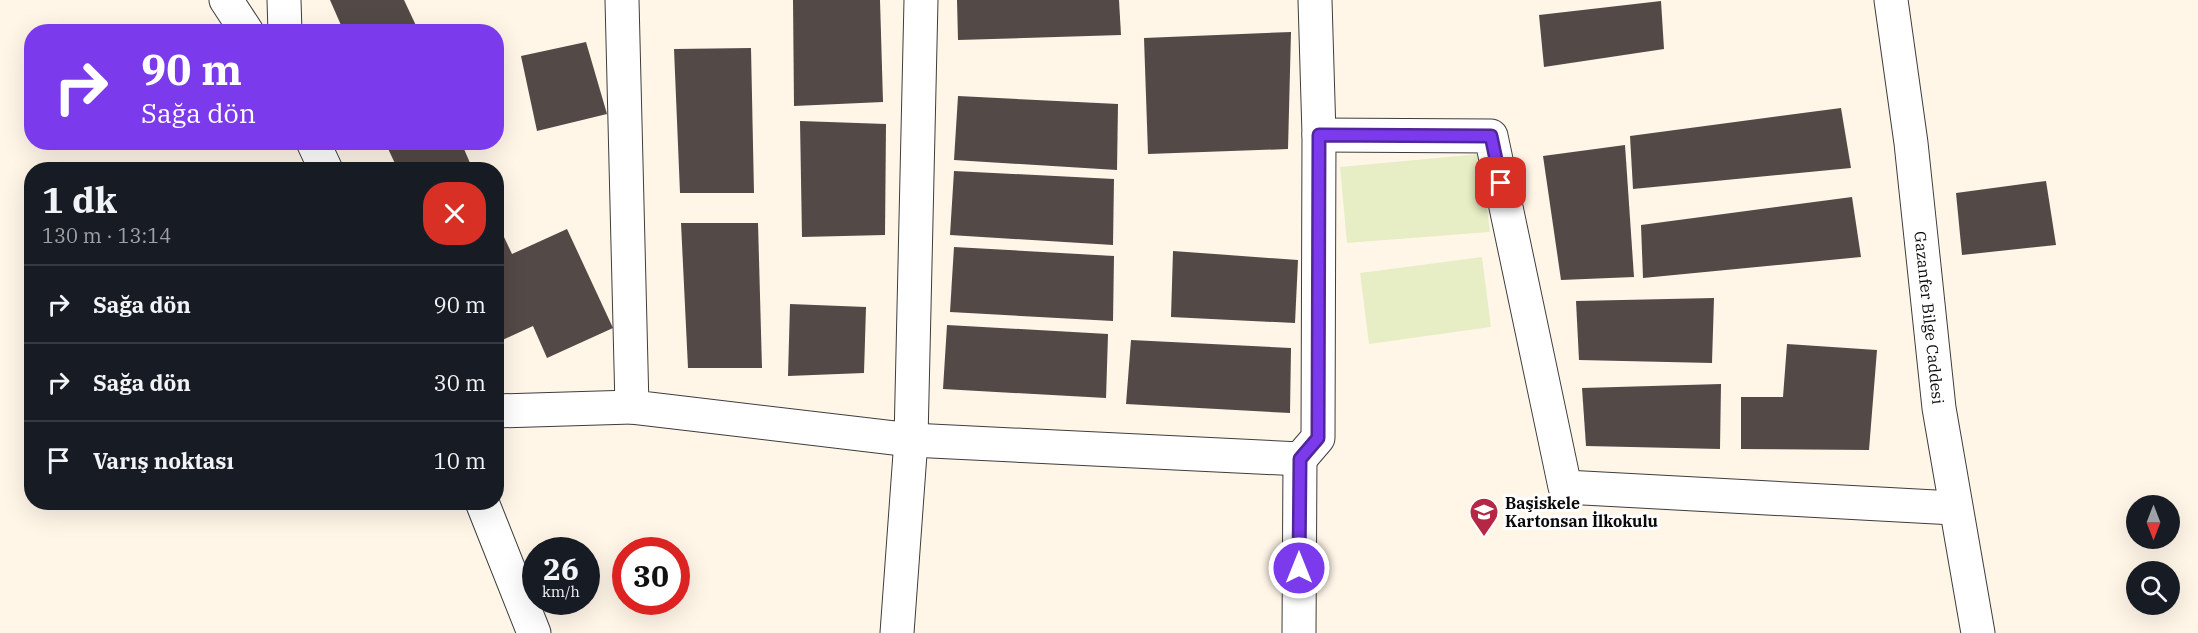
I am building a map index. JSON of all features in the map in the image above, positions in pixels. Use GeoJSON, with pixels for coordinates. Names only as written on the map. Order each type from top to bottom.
{"type":"FeatureCollection","features":[{"type":"Feature","properties":{"kind":"street"},"geometry":{"type":"LineString","coordinates":[[226,0],[242,24]]}},
{"type":"Feature","properties":{"kind":"street"},"geometry":{"type":"LineString","coordinates":[[284,0],[285,24]]}},
{"type":"Feature","properties":{"kind":"street"},"geometry":{"type":"LineString","coordinates":[[622,0],[632,407]]}},
{"type":"Feature","properties":{"kind":"street"},"geometry":{"type":"LineString","coordinates":[[897,633],[911,440],[921,0]]}},
{"type":"Feature","properties":{"kind":"street"},"geometry":{"type":"LineString","coordinates":[[1299,633],[1300,459],[1318,438],[1319,135],[1315,0]]}},
{"type":"Feature","properties":{"kind":"street","name":"Gazanfer Bilge Caddesi"},"geometry":{"type":"LineString","coordinates":[[1892,0],[1911,143],[1939,408],[1954,507],[1978,633]]}},
{"type":"Feature","properties":{"kind":"street"},"geometry":{"type":"LineString","coordinates":[[1319,135],[1491,136],[1565,487],[1954,507]]}},
{"type":"Feature","properties":{"kind":"street"},"geometry":{"type":"LineString","coordinates":[[504,411],[632,407],[911,440],[1300,459]]}},
{"type":"Feature","properties":{"kind":"street"},"geometry":{"type":"LineString","coordinates":[[485,510],[534,633]]}},
{"type":"Feature","properties":{"kind":"green space"},"geometry":{"type":"Polygon","coordinates":[[[1480,154],[1490,232],[1347,243],[1340,167],[1480,154]]]}},
{"type":"Feature","properties":{"kind":"green space"},"geometry":{"type":"Polygon","coordinates":[[[1482,257],[1491,327],[1369,344],[1360,273],[1482,257]]]}},
{"type":"Feature","properties":{"kind":"building"},"geometry":{"type":"Polygon","coordinates":[[[330,0],[404,0],[415,24],[340,24],[330,0]]]}},
{"type":"Feature","properties":{"kind":"building"},"geometry":{"type":"Polygon","coordinates":[[[793,0],[880,0],[883,102],[794,106],[793,0]]]}},
{"type":"Feature","properties":{"kind":"building"},"geometry":{"type":"Polygon","coordinates":[[[957,0],[1119,0],[1121,35],[958,40],[957,0]]]}},
{"type":"Feature","properties":{"kind":"building"},"geometry":{"type":"Polygon","coordinates":[[[1661,1],[1664,49],[1544,67],[1539,15],[1661,1]]]}},
{"type":"Feature","properties":{"kind":"building"},"geometry":{"type":"Polygon","coordinates":[[[1291,32],[1288,149],[1148,154],[1144,38],[1291,32]]]}},
{"type":"Feature","properties":{"kind":"building"},"geometry":{"type":"Polygon","coordinates":[[[586,42],[607,114],[537,131],[521,56],[586,42]]]}},
{"type":"Feature","properties":{"kind":"building"},"geometry":{"type":"Polygon","coordinates":[[[751,48],[754,193],[680,193],[674,49],[751,48]]]}},
{"type":"Feature","properties":{"kind":"building"},"geometry":{"type":"Polygon","coordinates":[[[958,96],[1118,104],[1117,170],[954,160],[958,96]]]}},
{"type":"Feature","properties":{"kind":"building"},"geometry":{"type":"Polygon","coordinates":[[[1841,108],[1851,168],[1633,189],[1630,136],[1841,108]]]}},
{"type":"Feature","properties":{"kind":"building"},"geometry":{"type":"Polygon","coordinates":[[[800,121],[886,124],[885,235],[802,237],[800,121]]]}},
{"type":"Feature","properties":{"kind":"building"},"geometry":{"type":"Polygon","coordinates":[[[1625,145],[1634,277],[1561,280],[1543,156],[1625,145]]]}},
{"type":"Feature","properties":{"kind":"building"},"geometry":{"type":"Polygon","coordinates":[[[389,150],[464,150],[470,162],[394,162],[389,150]]]}},
{"type":"Feature","properties":{"kind":"building"},"geometry":{"type":"Polygon","coordinates":[[[954,171],[1114,179],[1113,245],[950,235],[954,171]]]}},
{"type":"Feature","properties":{"kind":"building"},"geometry":{"type":"Polygon","coordinates":[[[2046,181],[2056,245],[1962,255],[1956,193],[2046,181]]]}},
{"type":"Feature","properties":{"kind":"building"},"geometry":{"type":"Polygon","coordinates":[[[1852,197],[1861,257],[1643,278],[1641,225],[1852,197]]]}},
{"type":"Feature","properties":{"kind":"building"},"geometry":{"type":"Polygon","coordinates":[[[681,223],[758,223],[762,368],[688,368],[681,223]]]}},
{"type":"Feature","properties":{"kind":"building"},"geometry":{"type":"Polygon","coordinates":[[[567,229],[613,328],[547,358],[533,326],[504,339],[504,237],[512,254],[567,229]]]}},
{"type":"Feature","properties":{"kind":"building"},"geometry":{"type":"Polygon","coordinates":[[[954,247],[1114,256],[1113,321],[950,312],[954,247]]]}},
{"type":"Feature","properties":{"kind":"building"},"geometry":{"type":"Polygon","coordinates":[[[1173,251],[1298,260],[1295,323],[1171,317],[1173,251]]]}},
{"type":"Feature","properties":{"kind":"building"},"geometry":{"type":"Polygon","coordinates":[[[1714,298],[1712,363],[1579,360],[1576,301],[1714,298]]]}},
{"type":"Feature","properties":{"kind":"building"},"geometry":{"type":"Polygon","coordinates":[[[790,304],[866,307],[864,373],[788,376],[790,304]]]}},
{"type":"Feature","properties":{"kind":"building"},"geometry":{"type":"Polygon","coordinates":[[[947,325],[1108,334],[1106,398],[943,389],[947,325]]]}},
{"type":"Feature","properties":{"kind":"building"},"geometry":{"type":"Polygon","coordinates":[[[1131,340],[1291,348],[1290,413],[1126,404],[1131,340]]]}},
{"type":"Feature","properties":{"kind":"building"},"geometry":{"type":"Polygon","coordinates":[[[1787,344],[1877,350],[1869,450],[1741,449],[1741,397],[1783,397],[1787,344]]]}},
{"type":"Feature","properties":{"kind":"building"},"geometry":{"type":"Polygon","coordinates":[[[1721,384],[1720,449],[1586,446],[1582,388],[1721,384]]]}},
{"type":"Feature","properties":{"kind":"place","name":"Başiskele Kartonsan İlkokulu"},"geometry":{"type":"Point","coordinates":[1484,538]}},
{"type":"Feature","properties":{"kind":"route"},"geometry":{"type":"LineString","coordinates":[[1299,568],[1300,459],[1318,438],[1319,135],[1491,136],[1501,183]]}}]}
